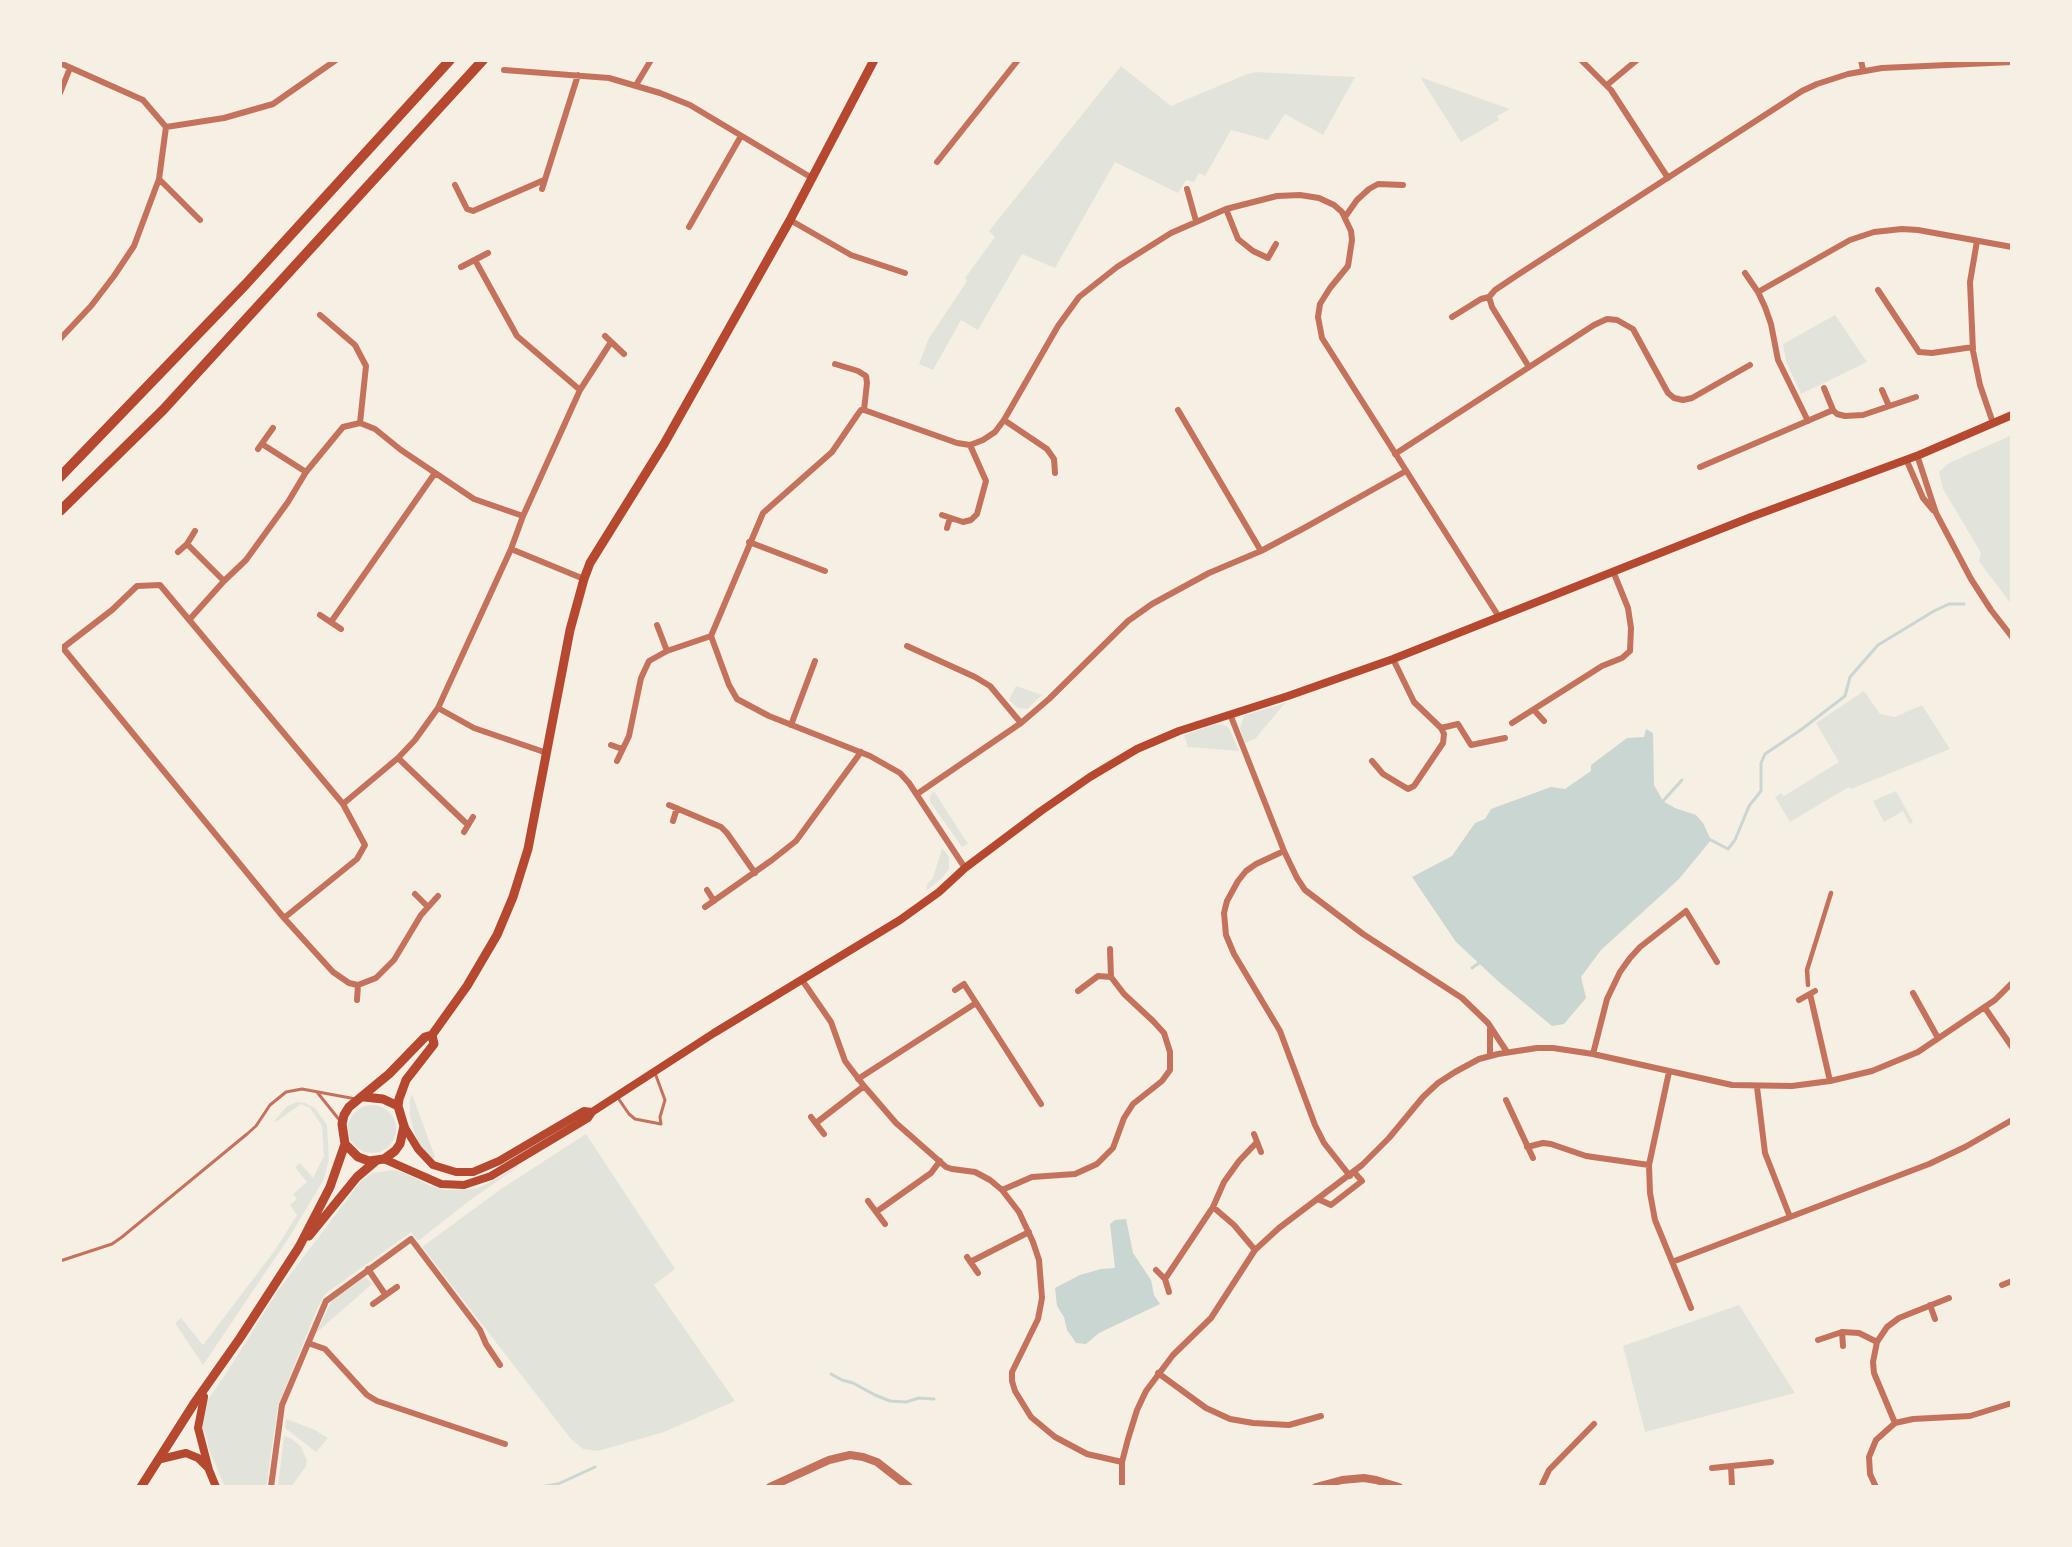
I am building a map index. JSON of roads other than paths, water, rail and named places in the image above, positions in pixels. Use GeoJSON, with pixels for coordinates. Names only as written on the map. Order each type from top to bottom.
{"type":"FeatureCollection","features":[{"type":"Feature","properties":{"kind":"highway"},"geometry":{"type":"LineString","coordinates":[[60,477],[253,276],[450,60]]}},
{"type":"Feature","properties":{"kind":"highway"},"geometry":{"type":"LineString","coordinates":[[60,511],[163,410],[483,60]]}},
{"type":"Feature","properties":{"kind":"main road"},"geometry":{"type":"LineString","coordinates":[[141,1487],[208,1381],[299,1247],[333,1180],[345,1144],[342,1124],[349,1107],[424,1037],[432,1035],[467,986],[497,935],[528,849],[570,630],[590,562],[664,444],[790,220],[874,60]]}},
{"type":"Feature","properties":{"kind":"main road"},"geometry":{"type":"LineString","coordinates":[[345,1144],[358,1157],[369,1161],[380,1160],[441,1184],[464,1185],[476,1182],[588,1118],[592,1112],[654,1072],[928,900],[965,868],[1048,806],[1114,762],[1167,736],[1393,659],[1802,497],[1917,455],[2012,415]]}},
{"type":"Feature","properties":{"kind":"main road"},"geometry":{"type":"LineString","coordinates":[[432,1035],[434,1044],[406,1080],[398,1106],[404,1126],[418,1149],[433,1165],[456,1172],[472,1172],[499,1161],[584,1111],[592,1112]]}},
{"type":"Feature","properties":{"kind":"main road"},"geometry":{"type":"LineString","coordinates":[[361,1098],[383,1099],[398,1106]]}},
{"type":"Feature","properties":{"kind":"main road"},"geometry":{"type":"LineString","coordinates":[[299,1247],[357,1177],[395,1151],[400,1144],[404,1126]]}},
{"type":"Feature","properties":{"kind":"main road"},"geometry":{"type":"LineString","coordinates":[[185,1419],[189,1418],[217,1378],[222,1363]]}},
{"type":"Feature","properties":{"kind":"main road"},"geometry":{"type":"LineString","coordinates":[[204,1397],[198,1428],[208,1469],[216,1487]]}},
{"type":"Feature","properties":{"kind":"main road"},"geometry":{"type":"LineString","coordinates":[[160,1459],[186,1453],[198,1458],[208,1469]]}},
{"type":"Feature","properties":{"kind":"street"},"geometry":{"type":"LineString","coordinates":[[166,127],[224,118],[273,104],[336,60]]}},
{"type":"Feature","properties":{"kind":"street"},"geometry":{"type":"LineString","coordinates":[[636,85],[651,60]]}},
{"type":"Feature","properties":{"kind":"street"},"geometry":{"type":"LineString","coordinates":[[938,162],[1018,60]]}},
{"type":"Feature","properties":{"kind":"street"},"geometry":{"type":"LineString","coordinates":[[1581,60],[1607,85],[1668,178]]}},
{"type":"Feature","properties":{"kind":"street"},"geometry":{"type":"LineString","coordinates":[[1607,85],[1637,60]]}},
{"type":"Feature","properties":{"kind":"street"},"geometry":{"type":"LineString","coordinates":[[1861,60],[1863,70]]}},
{"type":"Feature","properties":{"kind":"street"},"geometry":{"type":"LineString","coordinates":[[1452,316],[1481,299],[1490,297],[1498,287],[1802,91],[1832,78],[1863,70],[2012,62]]}},
{"type":"Feature","properties":{"kind":"street"},"geometry":{"type":"LineString","coordinates":[[60,63],[143,100],[166,127],[159,179],[134,246],[91,306],[60,339]]}},
{"type":"Feature","properties":{"kind":"street"},"geometry":{"type":"LineString","coordinates":[[60,93],[70,68]]}},
{"type":"Feature","properties":{"kind":"street"},"geometry":{"type":"LineString","coordinates":[[504,70],[609,78],[636,85],[690,105],[812,178]]}},
{"type":"Feature","properties":{"kind":"street"},"geometry":{"type":"LineString","coordinates":[[542,189],[578,75]]}},
{"type":"Feature","properties":{"kind":"street"},"geometry":{"type":"LineString","coordinates":[[689,227],[741,136]]}},
{"type":"Feature","properties":{"kind":"street"},"geometry":{"type":"LineString","coordinates":[[159,179],[200,220]]}},
{"type":"Feature","properties":{"kind":"street"},"geometry":{"type":"LineString","coordinates":[[455,184],[467,208],[473,212],[544,180]]}},
{"type":"Feature","properties":{"kind":"street"},"geometry":{"type":"LineString","coordinates":[[1345,217],[1357,200],[1378,184],[1403,185]]}},
{"type":"Feature","properties":{"kind":"street"},"geometry":{"type":"LineString","coordinates":[[1187,189],[1196,221]]}},
{"type":"Feature","properties":{"kind":"street"},"geometry":{"type":"LineString","coordinates":[[864,410],[957,443],[970,445],[991,435],[1004,420],[1058,326],[1082,294],[1144,249],[1196,221],[1227,209],[1272,197],[1300,195],[1314,197],[1338,208],[1345,217],[1352,240],[1350,261],[1320,304],[1319,325],[1325,344],[1499,617]]}},
{"type":"Feature","properties":{"kind":"street"},"geometry":{"type":"LineString","coordinates":[[1227,209],[1238,239],[1252,251],[1268,258],[1276,244]]}},
{"type":"Feature","properties":{"kind":"street"},"geometry":{"type":"LineString","coordinates":[[790,220],[851,255],[905,273]]}},
{"type":"Feature","properties":{"kind":"street"},"geometry":{"type":"LineString","coordinates":[[1758,291],[1850,240],[1874,232],[1918,230],[2012,247]]}},
{"type":"Feature","properties":{"kind":"street"},"geometry":{"type":"LineString","coordinates":[[1977,241],[1970,282],[1973,347],[1976,371],[1994,423]]}},
{"type":"Feature","properties":{"kind":"street"},"geometry":{"type":"LineString","coordinates":[[462,267],[488,253]]}},
{"type":"Feature","properties":{"kind":"street"},"geometry":{"type":"LineString","coordinates":[[476,260],[517,336],[580,390]]}},
{"type":"Feature","properties":{"kind":"street"},"geometry":{"type":"LineString","coordinates":[[1745,273],[1758,291],[1771,324],[1778,360],[1808,421]]}},
{"type":"Feature","properties":{"kind":"street"},"geometry":{"type":"LineString","coordinates":[[1878,290],[1919,352],[1932,353],[1973,347]]}},
{"type":"Feature","properties":{"kind":"street"},"geometry":{"type":"LineString","coordinates":[[1490,297],[1491,307],[1530,367]]}},
{"type":"Feature","properties":{"kind":"street"},"geometry":{"type":"LineString","coordinates":[[320,315],[355,345],[366,366],[360,423]]}},
{"type":"Feature","properties":{"kind":"street"},"geometry":{"type":"LineString","coordinates":[[1395,454],[1598,323],[1611,319],[1633,328],[1668,393],[1674,398],[1683,400],[1692,398],[1750,365]]}},
{"type":"Feature","properties":{"kind":"street"},"geometry":{"type":"LineString","coordinates":[[605,336],[624,354]]}},
{"type":"Feature","properties":{"kind":"street"},"geometry":{"type":"LineString","coordinates":[[343,804],[398,758],[415,740],[438,708],[511,549],[523,516],[580,390],[611,342]]}},
{"type":"Feature","properties":{"kind":"street"},"geometry":{"type":"LineString","coordinates":[[835,364],[866,376],[864,410]]}},
{"type":"Feature","properties":{"kind":"street"},"geometry":{"type":"LineString","coordinates":[[1824,388],[1837,414],[1854,417],[1916,397]]}},
{"type":"Feature","properties":{"kind":"street"},"geometry":{"type":"LineString","coordinates":[[1882,390],[1888,406]]}},
{"type":"Feature","properties":{"kind":"street"},"geometry":{"type":"LineString","coordinates":[[864,410],[858,414],[832,452],[763,513],[711,636],[729,685],[737,699],[749,707],[791,725],[861,752],[900,773],[917,794],[965,868]]}},
{"type":"Feature","properties":{"kind":"street"},"geometry":{"type":"LineString","coordinates":[[1178,410],[1261,550]]}},
{"type":"Feature","properties":{"kind":"street"},"geometry":{"type":"LineString","coordinates":[[1700,467],[1833,410]]}},
{"type":"Feature","properties":{"kind":"street"},"geometry":{"type":"LineString","coordinates":[[1004,420],[1047,449],[1054,459],[1055,473]]}},
{"type":"Feature","properties":{"kind":"street"},"geometry":{"type":"LineString","coordinates":[[189,620],[224,581],[246,561],[306,472],[343,428],[360,423],[375,429],[474,499],[523,516]]}},
{"type":"Feature","properties":{"kind":"street"},"geometry":{"type":"LineString","coordinates":[[273,428],[260,446],[306,472]]}},
{"type":"Feature","properties":{"kind":"street"},"geometry":{"type":"LineString","coordinates":[[942,515],[963,522],[971,520],[977,514],[986,481],[970,445]]}},
{"type":"Feature","properties":{"kind":"street"},"geometry":{"type":"LineString","coordinates":[[1917,455],[1936,513],[1971,579],[2012,637]]}},
{"type":"Feature","properties":{"kind":"street"},"geometry":{"type":"LineString","coordinates":[[1906,459],[1923,498],[1936,513]]}},
{"type":"Feature","properties":{"kind":"street"},"geometry":{"type":"LineString","coordinates":[[917,794],[1021,723],[1140,611],[1202,577],[1261,550],[1406,471]]}},
{"type":"Feature","properties":{"kind":"street"},"geometry":{"type":"LineString","coordinates":[[331,622],[435,473]]}},
{"type":"Feature","properties":{"kind":"street"},"geometry":{"type":"LineString","coordinates":[[947,528],[950,518]]}},
{"type":"Feature","properties":{"kind":"street"},"geometry":{"type":"LineString","coordinates":[[178,552],[187,544],[195,531]]}},
{"type":"Feature","properties":{"kind":"street"},"geometry":{"type":"LineString","coordinates":[[749,542],[821,569],[814,577]]}},
{"type":"Feature","properties":{"kind":"street"},"geometry":{"type":"LineString","coordinates":[[187,544],[224,581]]}},
{"type":"Feature","properties":{"kind":"street"},"geometry":{"type":"LineString","coordinates":[[511,549],[584,579]]}},
{"type":"Feature","properties":{"kind":"street"},"geometry":{"type":"LineString","coordinates":[[1512,723],[1602,666],[1622,658],[1630,651],[1631,628],[1628,608],[1613,571]]}},
{"type":"Feature","properties":{"kind":"street"},"geometry":{"type":"LineString","coordinates":[[284,918],[357,859],[365,845],[343,804],[160,585],[137,586],[111,610],[61,649],[284,918],[333,972],[349,983],[358,985],[376,978],[394,960],[421,915],[438,896]]}},
{"type":"Feature","properties":{"kind":"street"},"geometry":{"type":"LineString","coordinates":[[320,615],[341,629]]}},
{"type":"Feature","properties":{"kind":"street"},"geometry":{"type":"LineString","coordinates":[[657,625],[667,651]]}},
{"type":"Feature","properties":{"kind":"street"},"geometry":{"type":"LineString","coordinates":[[617,761],[629,736],[642,672],[650,661],[667,651],[711,636]]}},
{"type":"Feature","properties":{"kind":"street"},"geometry":{"type":"LineString","coordinates":[[907,646],[990,686],[1021,723]]}},
{"type":"Feature","properties":{"kind":"street"},"geometry":{"type":"LineString","coordinates":[[1372,761],[1383,774],[1408,789],[1414,786],[1443,743],[1444,734],[1441,728],[1414,702],[1393,659]]}},
{"type":"Feature","properties":{"kind":"street"},"geometry":{"type":"LineString","coordinates":[[791,725],[815,661]]}},
{"type":"Feature","properties":{"kind":"street"},"geometry":{"type":"LineString","coordinates":[[438,708],[474,728],[547,753]]}},
{"type":"Feature","properties":{"kind":"street"},"geometry":{"type":"LineString","coordinates":[[1534,710],[1544,721]]}},
{"type":"Feature","properties":{"kind":"street"},"geometry":{"type":"LineString","coordinates":[[1230,714],[1284,851],[1305,890],[1363,934],[1451,989],[1478,1012],[1507,1052]]}},
{"type":"Feature","properties":{"kind":"street"},"geometry":{"type":"LineString","coordinates":[[1441,728],[1458,724],[1471,745],[1505,738]]}},
{"type":"Feature","properties":{"kind":"street"},"geometry":{"type":"LineString","coordinates":[[611,745],[622,749]]}},
{"type":"Feature","properties":{"kind":"street"},"geometry":{"type":"LineString","coordinates":[[705,907],[755,873],[796,841],[861,752]]}},
{"type":"Feature","properties":{"kind":"street"},"geometry":{"type":"LineString","coordinates":[[398,758],[468,825]]}},
{"type":"Feature","properties":{"kind":"street"},"geometry":{"type":"LineString","coordinates":[[669,805],[721,828],[755,873]]}},
{"type":"Feature","properties":{"kind":"street"},"geometry":{"type":"LineString","coordinates":[[673,821],[677,808]]}},
{"type":"Feature","properties":{"kind":"street"},"geometry":{"type":"LineString","coordinates":[[464,832],[473,817]]}},
{"type":"Feature","properties":{"kind":"street"},"geometry":{"type":"LineString","coordinates":[[1284,851],[1243,873],[1227,901],[1224,913],[1226,935],[1234,954],[1280,1031],[1324,1143],[1352,1174],[1362,1181],[1331,1205],[1318,1199]]}},
{"type":"Feature","properties":{"kind":"street"},"geometry":{"type":"LineString","coordinates":[[707,890],[714,901]]}},
{"type":"Feature","properties":{"kind":"street"},"geometry":{"type":"LineString","coordinates":[[1808,985],[1806,978],[1811,954],[1832,893]]}},
{"type":"Feature","properties":{"kind":"street"},"geometry":{"type":"LineString","coordinates":[[415,894],[428,907]]}},
{"type":"Feature","properties":{"kind":"street"},"geometry":{"type":"LineString","coordinates":[[1593,1054],[1606,999],[1620,972],[1640,947],[1686,911],[1717,962]]}},
{"type":"Feature","properties":{"kind":"street"},"geometry":{"type":"LineString","coordinates":[[1002,1190],[1032,1177],[1075,1174],[1097,1164],[1113,1148],[1124,1118],[1133,1104],[1162,1081],[1170,1070],[1170,1052],[1164,1033],[1124,994],[1111,977],[1110,949]]}},
{"type":"Feature","properties":{"kind":"street"},"geometry":{"type":"LineString","coordinates":[[1078,991],[1098,976],[1111,977]]}},
{"type":"Feature","properties":{"kind":"street"},"geometry":{"type":"LineString","coordinates":[[802,980],[831,1022],[842,1055],[858,1079],[896,1123],[952,1169],[975,1172],[990,1180],[1002,1190],[1019,1212],[1039,1260],[1042,1298],[1038,1319],[1013,1369],[1014,1386],[1019,1399],[1031,1417],[1050,1434],[1087,1454],[1122,1462]]}},
{"type":"Feature","properties":{"kind":"street"},"geometry":{"type":"LineString","coordinates":[[1122,1487],[1122,1462],[1137,1410],[1158,1373],[1211,1318],[1255,1250],[1279,1227],[1352,1174],[1389,1138],[1431,1088],[1465,1066],[1507,1052],[1553,1048],[1593,1054],[1718,1084],[1757,1087],[1830,1082],[1893,1064],[1918,1052],[1985,1008],[2012,983]]}},
{"type":"Feature","properties":{"kind":"street"},"geometry":{"type":"LineString","coordinates":[[956,990],[964,984],[1041,1104]]}},
{"type":"Feature","properties":{"kind":"street"},"geometry":{"type":"LineString","coordinates":[[357,1000],[358,985]]}},
{"type":"Feature","properties":{"kind":"street"},"geometry":{"type":"LineString","coordinates":[[1798,1000],[1813,993],[1830,1082]]}},
{"type":"Feature","properties":{"kind":"street"},"geometry":{"type":"LineString","coordinates":[[1912,993],[1938,1038]]}},
{"type":"Feature","properties":{"kind":"street"},"geometry":{"type":"LineString","coordinates":[[858,1079],[976,1004]]}},
{"type":"Feature","properties":{"kind":"street"},"geometry":{"type":"LineString","coordinates":[[1985,1008],[2012,1047]]}},
{"type":"Feature","properties":{"kind":"street"},"geometry":{"type":"LineString","coordinates":[[1490,1028],[1490,1056]]}},
{"type":"Feature","properties":{"kind":"street"},"geometry":{"type":"LineString","coordinates":[[1669,1072],[1649,1165],[1653,1213],[1691,1308]]}},
{"type":"Feature","properties":{"kind":"street"},"geometry":{"type":"LineString","coordinates":[[824,1134],[813,1120],[864,1086]]}},
{"type":"Feature","properties":{"kind":"street"},"geometry":{"type":"LineString","coordinates":[[1757,1087],[1765,1153],[1790,1217]]}},
{"type":"Feature","properties":{"kind":"street"},"geometry":{"type":"LineString","coordinates":[[1506,1100],[1533,1158]]}},
{"type":"Feature","properties":{"kind":"street"},"geometry":{"type":"LineString","coordinates":[[1672,1262],[1929,1164],[1965,1148],[2012,1120]]}},
{"type":"Feature","properties":{"kind":"street"},"geometry":{"type":"LineString","coordinates":[[1254,1134],[1261,1152]]}},
{"type":"Feature","properties":{"kind":"street"},"geometry":{"type":"LineString","coordinates":[[1164,1279],[1214,1207],[1229,1175],[1257,1142]]}},
{"type":"Feature","properties":{"kind":"street"},"geometry":{"type":"LineString","coordinates":[[1527,1147],[1543,1143],[1551,1144],[1586,1156],[1649,1165]]}},
{"type":"Feature","properties":{"kind":"street"},"geometry":{"type":"LineString","coordinates":[[876,1212],[931,1173],[940,1161]]}},
{"type":"Feature","properties":{"kind":"street"},"geometry":{"type":"LineString","coordinates":[[868,1201],[885,1224]]}},
{"type":"Feature","properties":{"kind":"street"},"geometry":{"type":"LineString","coordinates":[[1214,1207],[1234,1225],[1255,1250]]}},
{"type":"Feature","properties":{"kind":"street"},"geometry":{"type":"LineString","coordinates":[[978,1273],[969,1260],[1029,1232]]}},
{"type":"Feature","properties":{"kind":"street"},"geometry":{"type":"LineString","coordinates":[[271,1487],[282,1405],[328,1298],[411,1239],[480,1330],[500,1365]]}},
{"type":"Feature","properties":{"kind":"street"},"geometry":{"type":"LineString","coordinates":[[368,1269],[386,1294]]}},
{"type":"Feature","properties":{"kind":"street"},"geometry":{"type":"LineString","coordinates":[[1156,1270],[1164,1279],[1169,1292]]}},
{"type":"Feature","properties":{"kind":"street"},"geometry":{"type":"LineString","coordinates":[[2001,1285],[2012,1281]]}},
{"type":"Feature","properties":{"kind":"street"},"geometry":{"type":"LineString","coordinates":[[374,1304],[397,1287]]}},
{"type":"Feature","properties":{"kind":"street"},"geometry":{"type":"LineString","coordinates":[[1895,1423],[1874,1373],[1873,1362],[1877,1342],[1887,1327],[1899,1318],[1949,1298]]}},
{"type":"Feature","properties":{"kind":"street"},"geometry":{"type":"LineString","coordinates":[[1930,1305],[1935,1318]]}},
{"type":"Feature","properties":{"kind":"street"},"geometry":{"type":"LineString","coordinates":[[1818,1340],[1842,1332],[1858,1333],[1877,1342]]}},
{"type":"Feature","properties":{"kind":"street"},"geometry":{"type":"LineString","coordinates":[[1842,1332],[1844,1346]]}},
{"type":"Feature","properties":{"kind":"street"},"geometry":{"type":"LineString","coordinates":[[308,1343],[325,1348],[367,1395],[377,1401],[505,1444]]}},
{"type":"Feature","properties":{"kind":"street"},"geometry":{"type":"LineString","coordinates":[[1158,1373],[1206,1407],[1230,1419],[1289,1425],[1321,1416]]}},
{"type":"Feature","properties":{"kind":"street"},"geometry":{"type":"LineString","coordinates":[[1876,1487],[1870,1474],[1869,1457],[1875,1441],[1895,1423],[1913,1419],[1970,1416],[2012,1403]]}},
{"type":"Feature","properties":{"kind":"street"},"geometry":{"type":"LineString","coordinates":[[1541,1487],[1549,1470],[1594,1424]]}},
{"type":"Feature","properties":{"kind":"street"},"geometry":{"type":"LineString","coordinates":[[770,1487],[829,1460],[850,1455],[877,1462],[909,1487]]}},
{"type":"Feature","properties":{"kind":"street"},"geometry":{"type":"LineString","coordinates":[[1712,1468],[1771,1462]]}},
{"type":"Feature","properties":{"kind":"street"},"geometry":{"type":"LineString","coordinates":[[1731,1466],[1732,1487]]}},
{"type":"Feature","properties":{"kind":"street"},"geometry":{"type":"LineString","coordinates":[[1316,1487],[1342,1480],[1364,1478],[1376,1479],[1400,1487]]}},
{"type":"Feature","properties":{"kind":"lane"},"geometry":{"type":"LineString","coordinates":[[618,1097],[635,1119],[661,1124],[660,1118],[665,1100],[654,1072]]}},
{"type":"Feature","properties":{"kind":"lane"},"geometry":{"type":"LineString","coordinates":[[60,1261],[112,1244],[122,1237],[247,1134],[256,1126],[270,1105],[286,1092],[298,1089],[361,1098]]}},
{"type":"Feature","properties":{"kind":"lane"},"geometry":{"type":"LineString","coordinates":[[316,1091],[342,1124]]}},
{"type":"Feature","properties":{"kind":"waterway"},"geometry":{"type":"LineString","coordinates":[[1711,840],[1728,849],[1735,840],[1749,806],[1761,791],[1761,763],[1765,754],[1845,696],[1850,677],[1878,645],[1934,611],[1949,604],[1964,604]]}},
{"type":"Feature","properties":{"kind":"waterway"},"geometry":{"type":"LineString","coordinates":[[1663,801],[1682,780]]}},
{"type":"Feature","properties":{"kind":"waterway"},"geometry":{"type":"LineString","coordinates":[[1472,968],[1479,963]]}},
{"type":"Feature","properties":{"kind":"waterway"},"geometry":{"type":"LineString","coordinates":[[831,1374],[890,1401],[934,1399]]}},
{"type":"Feature","properties":{"kind":"waterway"},"geometry":{"type":"LineString","coordinates":[[540,1487],[558,1484],[595,1467]]}}]}
